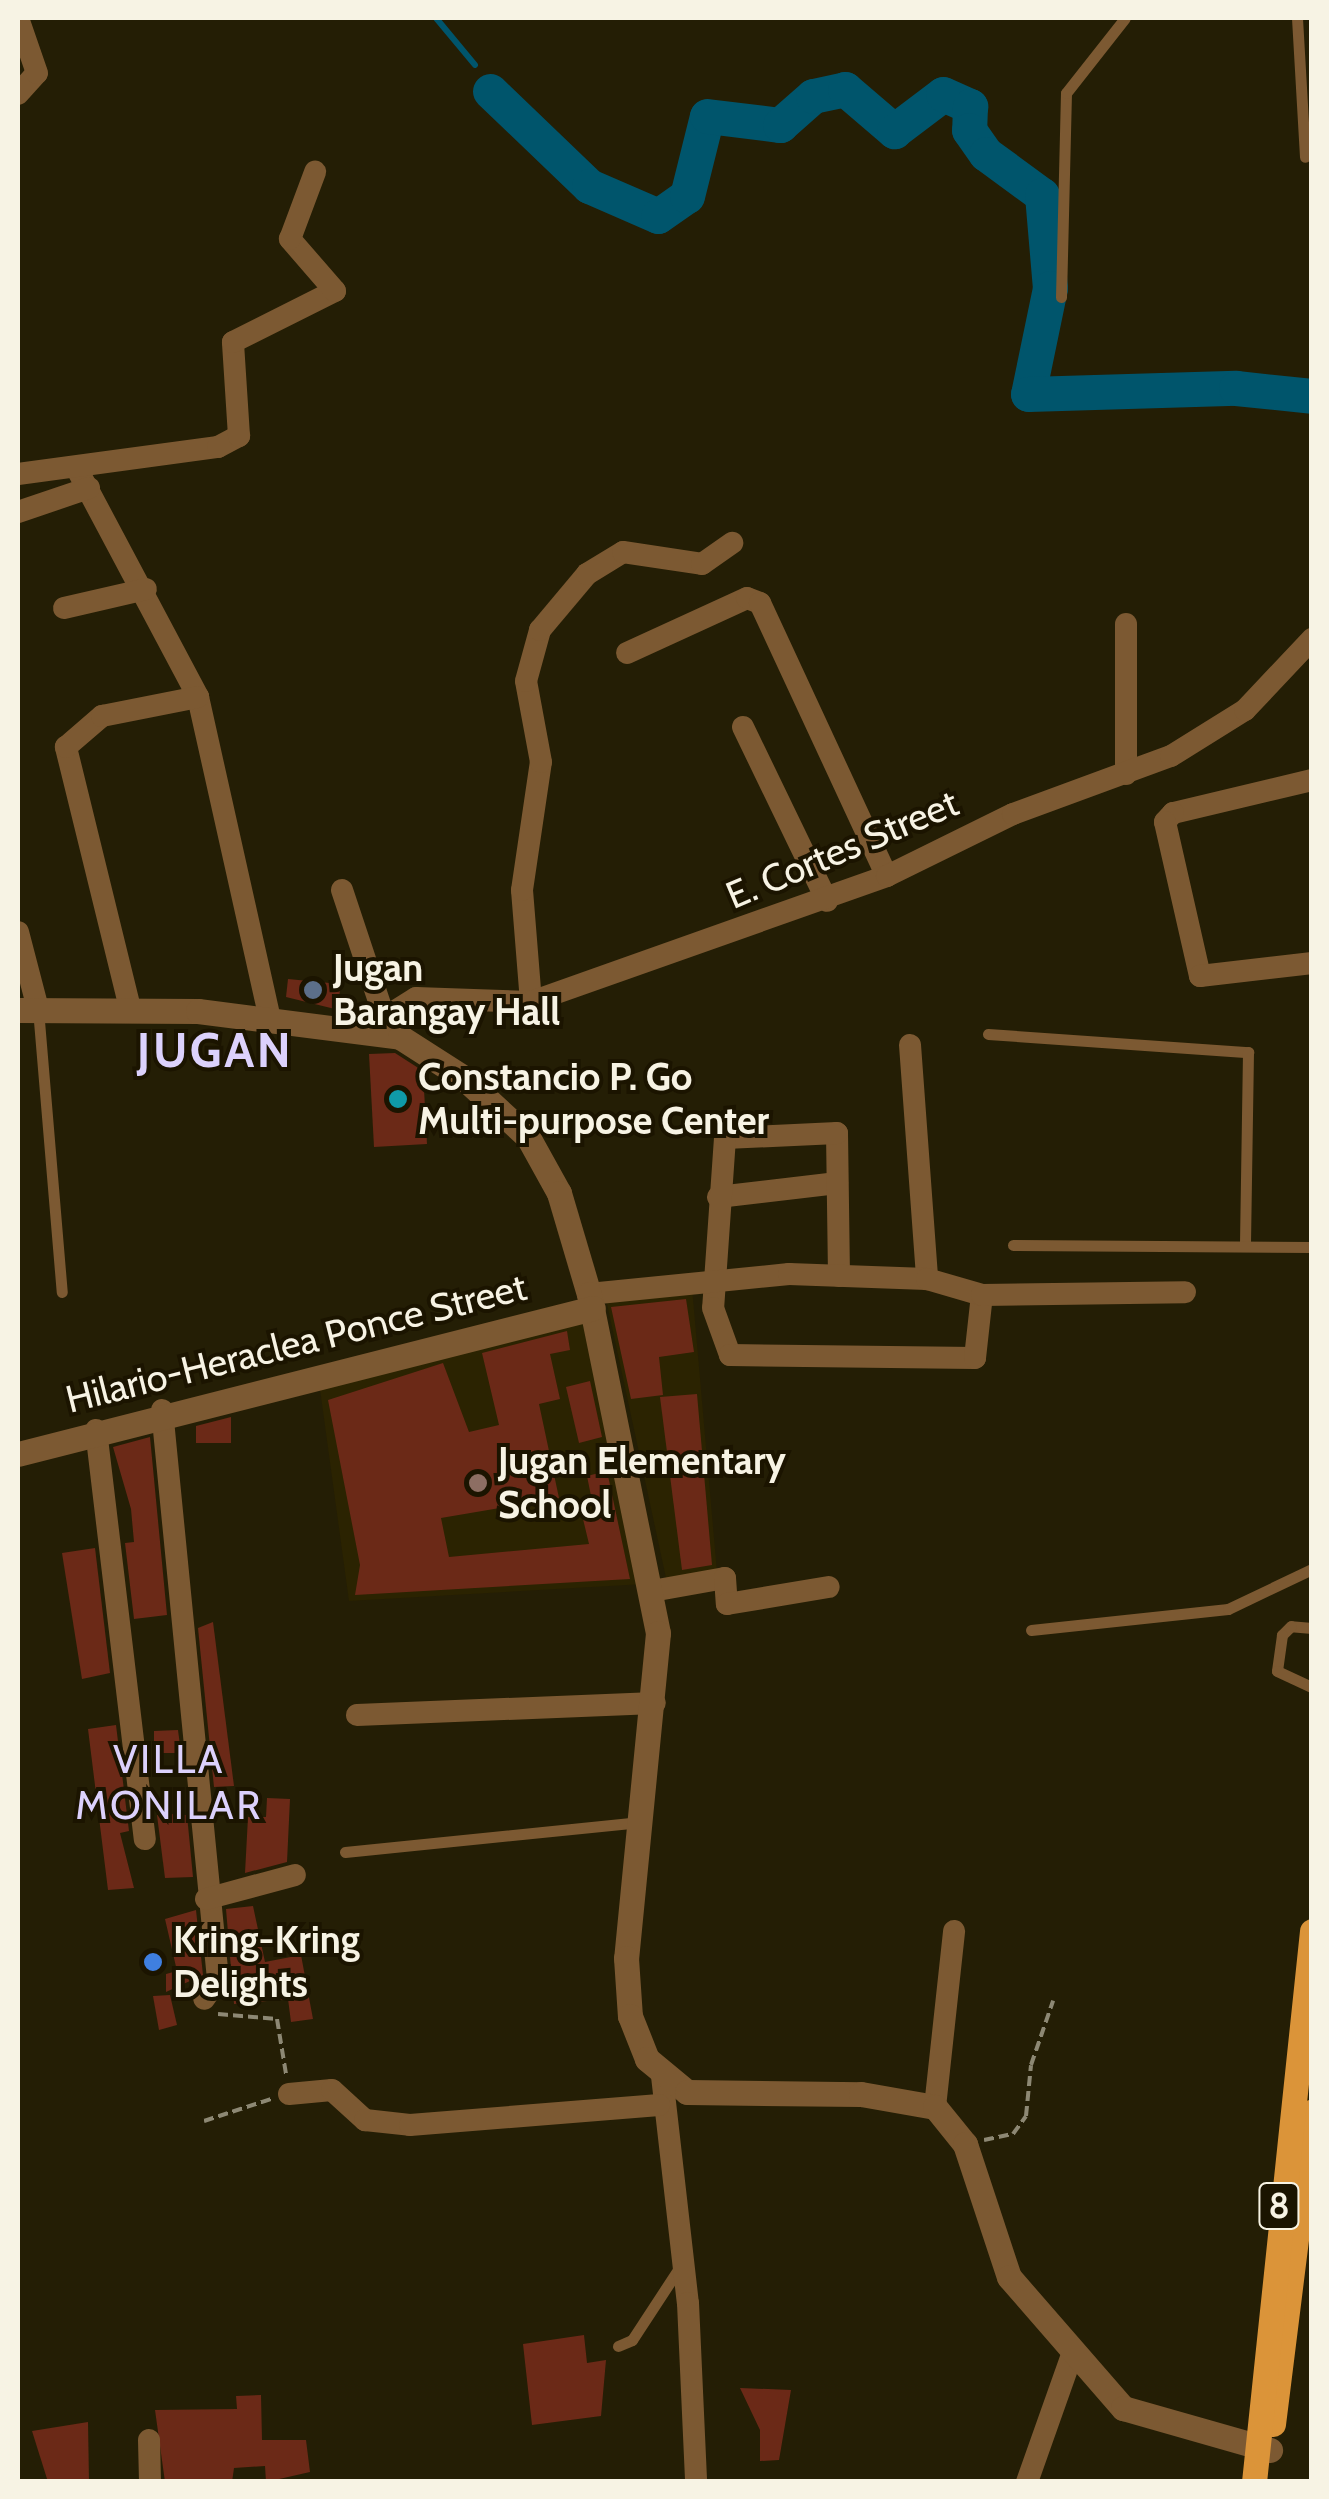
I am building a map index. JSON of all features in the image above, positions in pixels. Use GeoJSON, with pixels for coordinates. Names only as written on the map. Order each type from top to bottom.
{"type":"FeatureCollection","features":[{"type":"Feature","properties":{"kind":"main road","name":"8"},"geometry":{"type":"LineString","coordinates":[[1295,2246],[1312,1931]]}},
{"type":"Feature","properties":{"kind":"main road","name":"8"},"geometry":{"type":"LineString","coordinates":[[1256,2482],[1295,2246],[1312,2111]]}},
{"type":"Feature","properties":{"kind":"street"},"geometry":{"type":"LineString","coordinates":[[18,18],[36,73],[18,94]]}},
{"type":"Feature","properties":{"kind":"street"},"geometry":{"type":"LineString","coordinates":[[18,512],[83,479],[239,436],[233,342],[334,291],[290,239],[315,172]]}},
{"type":"Feature","properties":{"kind":"street"},"geometry":{"type":"LineString","coordinates":[[18,474],[83,479]]}},
{"type":"Feature","properties":{"kind":"street"},"geometry":{"type":"LineString","coordinates":[[83,479],[146,589],[198,696],[270,1019]]}},
{"type":"Feature","properties":{"kind":"street"},"geometry":{"type":"LineString","coordinates":[[531,1002],[522,890],[541,762],[526,681],[540,630],[587,574],[622,552],[702,564],[732,543]]}},
{"type":"Feature","properties":{"kind":"street"},"geometry":{"type":"LineString","coordinates":[[64,608],[146,589]]}},
{"type":"Feature","properties":{"kind":"street"},"geometry":{"type":"LineString","coordinates":[[626,653],[747,598],[760,603],[887,876]]}},
{"type":"Feature","properties":{"kind":"street"},"geometry":{"type":"LineString","coordinates":[[1126,624],[1126,774]]}},
{"type":"Feature","properties":{"kind":"street","name":"E. Cortes Street"},"geometry":{"type":"LineString","coordinates":[[374,1022],[427,997],[531,1002],[827,901],[984,827],[1126,774],[1245,710],[1312,638]]}},
{"type":"Feature","properties":{"kind":"street"},"geometry":{"type":"LineString","coordinates":[[130,1008],[66,747],[102,716],[198,696]]}},
{"type":"Feature","properties":{"kind":"street"},"geometry":{"type":"LineString","coordinates":[[742,727],[827,901]]}},
{"type":"Feature","properties":{"kind":"street"},"geometry":{"type":"LineString","coordinates":[[1312,780],[1173,812],[1165,822],[1200,976],[1312,963]]}},
{"type":"Feature","properties":{"kind":"street"},"geometry":{"type":"LineString","coordinates":[[342,890],[374,1022]]}},
{"type":"Feature","properties":{"kind":"street"},"geometry":{"type":"LineString","coordinates":[[18,932],[28,1010],[130,1008],[374,1022],[424,1047],[528,1136],[559,1192],[591,1301],[652,1591],[656,1704],[640,1822],[627,1994],[636,2038],[662,2076],[688,2092],[861,2094],[936,2106]]}},
{"type":"Feature","properties":{"kind":"street"},"geometry":{"type":"LineString","coordinates":[[910,1046],[926,1279]]}},
{"type":"Feature","properties":{"kind":"street"},"geometry":{"type":"LineString","coordinates":[[839,1276],[837,1133],[824,1127],[725,1138],[714,1277],[721,1346],[756,1360],[974,1358],[982,1295]]}},
{"type":"Feature","properties":{"kind":"street"},"geometry":{"type":"LineString","coordinates":[[718,1197],[838,1184]]}},
{"type":"Feature","properties":{"kind":"street"},"geometry":{"type":"LineString","coordinates":[[591,1301],[714,1277],[926,1279],[982,1295],[1185,1292]]}},
{"type":"Feature","properties":{"kind":"street","name":"Hilario-Heraclea Ponce Street"},"geometry":{"type":"LineString","coordinates":[[18,1454],[162,1410],[591,1301]]}},
{"type":"Feature","properties":{"kind":"street"},"geometry":{"type":"LineString","coordinates":[[162,1410],[206,1899],[218,1979],[204,2000]]}},
{"type":"Feature","properties":{"kind":"street"},"geometry":{"type":"LineString","coordinates":[[96,1430],[144,1838]]}},
{"type":"Feature","properties":{"kind":"street"},"geometry":{"type":"LineString","coordinates":[[652,1591],[725,1578],[728,1604],[829,1587]]}},
{"type":"Feature","properties":{"kind":"street"},"geometry":{"type":"LineString","coordinates":[[356,1715],[656,1704]]}},
{"type":"Feature","properties":{"kind":"street"},"geometry":{"type":"LineString","coordinates":[[206,1899],[295,1875]]}},
{"type":"Feature","properties":{"kind":"street"},"geometry":{"type":"LineString","coordinates":[[954,1930],[936,2106],[965,2144],[1010,2277],[1073,2352],[1140,2419],[1262,2449]]}},
{"type":"Feature","properties":{"kind":"street"},"geometry":{"type":"LineString","coordinates":[[662,2076],[659,2105],[681,2265],[696,2482]]}},
{"type":"Feature","properties":{"kind":"street"},"geometry":{"type":"LineString","coordinates":[[290,2094],[332,2090],[365,2120],[410,2125],[659,2105]]}},
{"type":"Feature","properties":{"kind":"street"},"geometry":{"type":"LineString","coordinates":[[1027,2482],[1073,2352]]}},
{"type":"Feature","properties":{"kind":"street"},"geometry":{"type":"LineString","coordinates":[[148,2440],[150,2482]]}},
{"type":"Feature","properties":{"kind":"lane"},"geometry":{"type":"LineString","coordinates":[[1062,297],[1066,93],[1125,18]]}},
{"type":"Feature","properties":{"kind":"lane"},"geometry":{"type":"LineString","coordinates":[[1298,18],[1305,157]]}},
{"type":"Feature","properties":{"kind":"lane"},"geometry":{"type":"LineString","coordinates":[[28,1010],[62,1292]]}},
{"type":"Feature","properties":{"kind":"lane"},"geometry":{"type":"LineString","coordinates":[[988,1034],[1248,1052],[1245,1244]]}},
{"type":"Feature","properties":{"kind":"lane"},"geometry":{"type":"LineString","coordinates":[[1013,1245],[1245,1244],[1312,1248]]}},
{"type":"Feature","properties":{"kind":"lane"},"geometry":{"type":"LineString","coordinates":[[1031,1630],[1228,1609],[1312,1569]]}},
{"type":"Feature","properties":{"kind":"lane"},"geometry":{"type":"LineString","coordinates":[[1312,1628],[1291,1626],[1282,1635],[1277,1671],[1312,1687]]}},
{"type":"Feature","properties":{"kind":"lane"},"geometry":{"type":"LineString","coordinates":[[346,1852],[640,1822]]}},
{"type":"Feature","properties":{"kind":"lane"},"geometry":{"type":"LineString","coordinates":[[618,2346],[632,2340],[681,2265]]}},
{"type":"Feature","properties":{"kind":"path"},"geometry":{"type":"LineString","coordinates":[[204,2000],[219,2015],[277,2019],[290,2094],[204,2121]]}},
{"type":"Feature","properties":{"kind":"path"},"geometry":{"type":"LineString","coordinates":[[965,2144],[1013,2134],[1026,2116],[1031,2065],[1053,2001]]}},
{"type":"Feature","properties":{"kind":"shaded area"},"geometry":{"type":"Polygon","coordinates":[[[692,1287],[717,1572],[666,1578],[606,1299],[692,1287]]]}},
{"type":"Feature","properties":{"kind":"shaded area","name":"Jugan Elementary School"},"geometry":{"type":"Polygon","coordinates":[[[585,1318],[645,1584],[349,1601],[319,1382],[585,1318]]]}},
{"type":"Feature","properties":{"kind":"building","name":"Jugan Barangay Hall"},"geometry":{"type":"Polygon","coordinates":[[[288,979],[340,984],[339,1010],[286,997],[288,979]]]}},
{"type":"Feature","properties":{"kind":"building","name":"Constancio P. Go Multi-purpose Center"},"geometry":{"type":"Polygon","coordinates":[[[395,1053],[423,1071],[427,1144],[374,1147],[369,1054],[395,1053]]]}},
{"type":"Feature","properties":{"kind":"building"},"geometry":{"type":"Polygon","coordinates":[[[686,1299],[694,1352],[659,1357],[663,1395],[631,1399],[611,1307],[686,1299]]]}},
{"type":"Feature","properties":{"kind":"building","name":"Jugan Elementary School"},"geometry":{"type":"Polygon","coordinates":[[[567,1331],[570,1350],[550,1354],[560,1399],[539,1404],[559,1498],[441,1518],[449,1557],[589,1544],[583,1519],[595,1516],[587,1476],[607,1471],[630,1579],[355,1595],[360,1565],[328,1400],[443,1363],[469,1432],[499,1425],[482,1353],[567,1331]]]}},
{"type":"Feature","properties":{"kind":"building"},"geometry":{"type":"Polygon","coordinates":[[[590,1381],[602,1437],[579,1443],[566,1387],[590,1381]]]}},
{"type":"Feature","properties":{"kind":"building"},"geometry":{"type":"Polygon","coordinates":[[[697,1394],[712,1565],[682,1570],[660,1397],[697,1394]]]}},
{"type":"Feature","properties":{"kind":"building"},"geometry":{"type":"Polygon","coordinates":[[[231,1417],[231,1443],[196,1443],[196,1426],[231,1417]]]}},
{"type":"Feature","properties":{"kind":"building"},"geometry":{"type":"Polygon","coordinates":[[[150,1437],[167,1615],[134,1619],[125,1543],[134,1542],[131,1509],[113,1447],[150,1437]]]}},
{"type":"Feature","properties":{"kind":"building"},"geometry":{"type":"Polygon","coordinates":[[[95,1548],[110,1673],[82,1679],[62,1553],[95,1548]]]}},
{"type":"Feature","properties":{"kind":"building"},"geometry":{"type":"Polygon","coordinates":[[[213,1622],[234,1786],[214,1787],[198,1628],[213,1622]]]}},
{"type":"Feature","properties":{"kind":"building"},"geometry":{"type":"Polygon","coordinates":[[[116,1725],[129,1831],[120,1833],[134,1888],[108,1890],[88,1729],[116,1725]]]}},
{"type":"Feature","properties":{"kind":"building"},"geometry":{"type":"Polygon","coordinates":[[[178,1730],[181,1753],[154,1753],[154,1731],[178,1730]]]}},
{"type":"Feature","properties":{"kind":"building"},"geometry":{"type":"Polygon","coordinates":[[[267,1798],[290,1799],[287,1862],[245,1873],[248,1817],[266,1817],[267,1798]]]}},
{"type":"Feature","properties":{"kind":"building"},"geometry":{"type":"Polygon","coordinates":[[[157,1815],[187,1815],[193,1877],[165,1878],[157,1815]]]}},
{"type":"Feature","properties":{"kind":"building"},"geometry":{"type":"Polygon","coordinates":[[[253,1906],[265,1962],[301,1955],[313,2019],[291,2022],[288,1999],[234,2004],[226,1909],[253,1906]]]}},
{"type":"Feature","properties":{"kind":"building"},"geometry":{"type":"Polygon","coordinates":[[[196,1910],[203,1975],[166,1992],[166,1974],[177,1971],[165,1919],[196,1910]]]}},
{"type":"Feature","properties":{"kind":"building"},"geometry":{"type":"Polygon","coordinates":[[[170,1995],[177,2025],[159,2030],[153,1996],[170,1995]]]}},
{"type":"Feature","properties":{"kind":"building"},"geometry":{"type":"Polygon","coordinates":[[[584,2335],[587,2363],[606,2360],[601,2416],[532,2425],[523,2344],[584,2335]]]}},
{"type":"Feature","properties":{"kind":"building"},"geometry":{"type":"Polygon","coordinates":[[[740,2388],[791,2390],[779,2460],[760,2461],[760,2430],[740,2388]]]}},
{"type":"Feature","properties":{"kind":"building"},"geometry":{"type":"Polygon","coordinates":[[[261,2395],[262,2440],[306,2440],[310,2472],[266,2482],[265,2466],[234,2468],[232,2482],[165,2482],[155,2410],[237,2409],[236,2396],[261,2395]]]}},
{"type":"Feature","properties":{"kind":"building"},"geometry":{"type":"Polygon","coordinates":[[[88,2422],[89,2482],[48,2482],[32,2431],[88,2422]]]}},
{"type":"Feature","properties":{"kind":"waterway"},"geometry":{"type":"LineString","coordinates":[[436,18],[475,65]]}},
{"type":"Feature","properties":{"kind":"waterway"},"geometry":{"type":"LineString","coordinates":[[490,91],[589,186],[658,216],[687,196],[707,116],[780,125],[813,96],[845,89],[894,131],[943,94],[970,106],[969,130],[986,154],[1042,195],[1050,288],[1028,394],[1236,388],[1312,396]]}},
{"type":"Feature","properties":{"kind":"place","name":"Jugan Barangay Hall"},"geometry":{"type":"Point","coordinates":[313,990]}},
{"type":"Feature","properties":{"kind":"place","name":"Constancio P. Go Multi-purpose Center"},"geometry":{"type":"Point","coordinates":[398,1099]}},
{"type":"Feature","properties":{"kind":"place","name":"Jugan Elementary School"},"geometry":{"type":"Point","coordinates":[478,1483]}},
{"type":"Feature","properties":{"kind":"place","name":"Kring-Kring Delights"},"geometry":{"type":"Point","coordinates":[153,1962]}},
{"type":"Feature","properties":{"kind":"district","name":"JUGAN"},"geometry":{"type":"Point","coordinates":[215,1051]}},
{"type":"Feature","properties":{"kind":"district","name":"VILLA MONILAR"},"geometry":{"type":"Point","coordinates":[169,1782]}}]}
